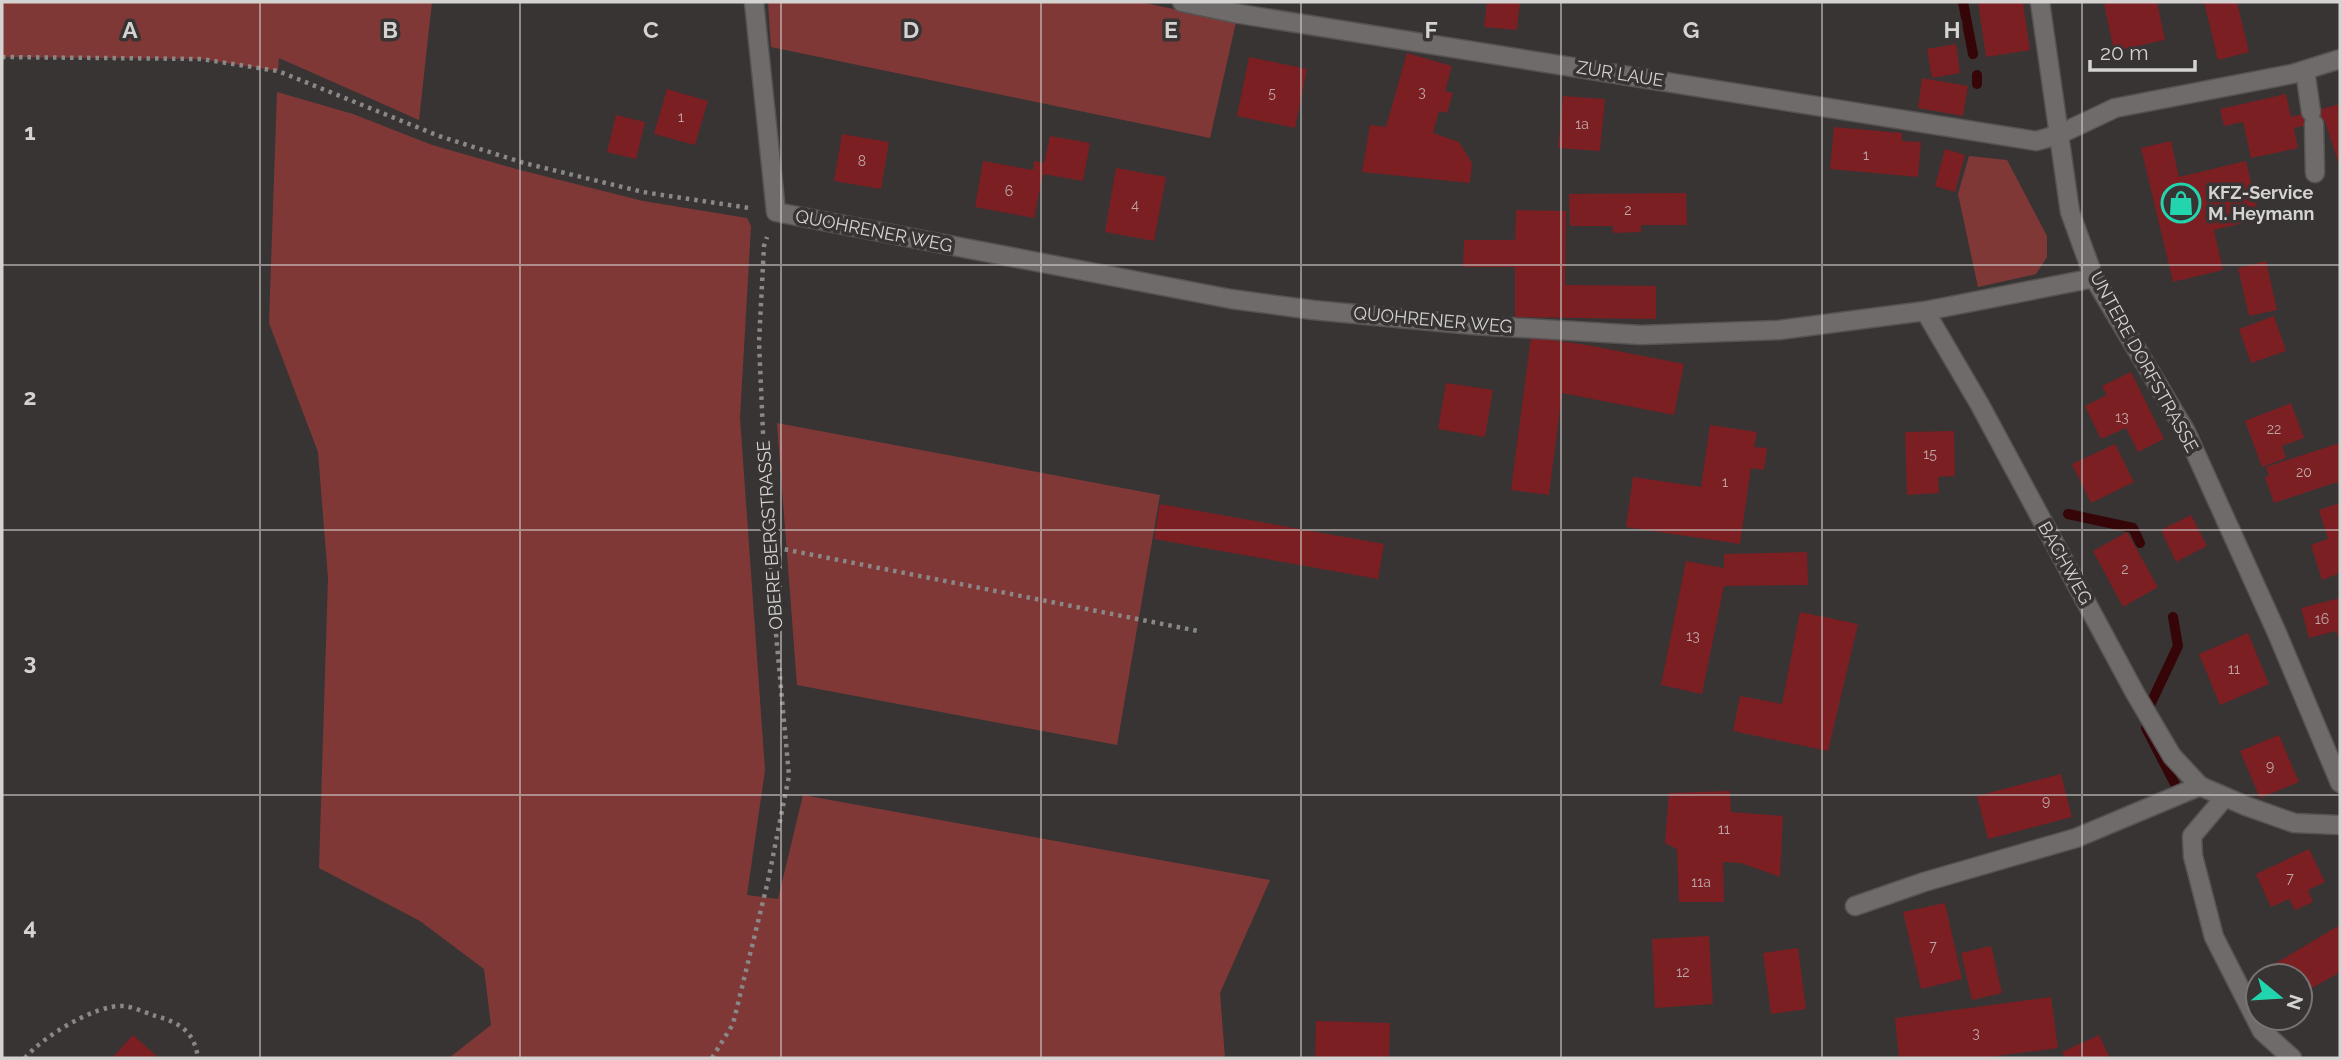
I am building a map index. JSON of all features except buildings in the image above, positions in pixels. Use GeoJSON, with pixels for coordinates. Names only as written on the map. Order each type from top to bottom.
{"type":"FeatureCollection","features":[{"type":"Feature","properties":{"kind":"street"},"geometry":{"type":"LineString","coordinates":[[754,2],[776,212]]}},
{"type":"Feature","properties":{"kind":"street","name":"ZUR LAUE"},"geometry":{"type":"LineString","coordinates":[[1182,2],[1248,15],[2036,141],[2058,135],[2115,108],[2305,69],[2340,59]]}},
{"type":"Feature","properties":{"kind":"street","name":"UNTERE DORFSTRASSE"},"geometry":{"type":"LineString","coordinates":[[2040,2],[2070,212],[2094,278],[2186,432],[2277,633],[2340,783]]}},
{"type":"Feature","properties":{"kind":"street"},"geometry":{"type":"LineString","coordinates":[[2305,69],[2312,118],[2315,173]]}},
{"type":"Feature","properties":{"kind":"street","name":"QUOHRENER WEG"},"geometry":{"type":"LineString","coordinates":[[776,212],[1231,299],[1313,310],[1473,325],[1642,335],[1779,330],[1925,311],[2094,278]]}},
{"type":"Feature","properties":{"kind":"street","name":"BACHWEG"},"geometry":{"type":"LineString","coordinates":[[1925,311],[1980,405],[2135,693],[2172,756],[2200,786],[2225,797],[2294,823],[2340,825]]}},
{"type":"Feature","properties":{"kind":"street"},"geometry":{"type":"LineString","coordinates":[[1855,906],[1924,882],[2076,838],[2200,786]]}},
{"type":"Feature","properties":{"kind":"street"},"geometry":{"type":"LineString","coordinates":[[2225,797],[2192,836],[2193,856],[2214,937],[2262,1031],[2292,1058]]}},
{"type":"Feature","properties":{"kind":"path"},"geometry":{"type":"LineString","coordinates":[[2,57],[201,59],[278,71],[439,136],[524,163],[643,192],[776,212]]}},
{"type":"Feature","properties":{"kind":"path","name":"OBERE BERGSTRASSE"},"geometry":{"type":"LineString","coordinates":[[712,1058],[733,1024],[768,881],[789,776],[768,546],[759,342],[764,246],[776,212]]}},
{"type":"Feature","properties":{"kind":"path"},"geometry":{"type":"LineString","coordinates":[[768,546],[1198,631]]}},
{"type":"Feature","properties":{"kind":"path"},"geometry":{"type":"LineString","coordinates":[[25,1058],[33,1048],[90,1013],[124,1006],[180,1023],[197,1048],[198,1058]]}},
{"type":"Feature","properties":{"kind":"shaded area"},"geometry":{"type":"Polygon","coordinates":[[[2,2],[432,2],[419,120],[279,58],[278,71],[201,59],[2,57],[2,2]]]}},
{"type":"Feature","properties":{"kind":"shaded area"},"geometry":{"type":"Polygon","coordinates":[[[768,2],[1140,2],[1236,22],[1210,138],[771,47],[768,2]]]}},
{"type":"Feature","properties":{"kind":"shaded area"},"geometry":{"type":"Polygon","coordinates":[[[277,92],[353,114],[432,145],[520,170],[643,201],[747,218],[751,226],[740,418],[765,770],[747,895],[778,899],[803,795],[1270,880],[1220,993],[1225,1058],[449,1058],[491,1025],[484,969],[420,921],[319,868],[328,578],[318,452],[269,323],[277,92]]]}},
{"type":"Feature","properties":{"kind":"shaded area"},"geometry":{"type":"Polygon","coordinates":[[[1969,156],[2007,160],[2047,236],[2047,257],[2036,274],[1978,287],[1958,194],[1969,156]]]}},
{"type":"Feature","properties":{"kind":"shaded area"},"geometry":{"type":"Polygon","coordinates":[[[777,423],[1160,495],[1117,745],[797,685],[777,423]]]}},
{"type":"Feature","properties":{"kind":"waterway"},"geometry":{"type":"LineString","coordinates":[[1963,2],[1973,54]]}},
{"type":"Feature","properties":{"kind":"waterway"},"geometry":{"type":"LineString","coordinates":[[1977,75],[1977,84]]}},
{"type":"Feature","properties":{"kind":"waterway"},"geometry":{"type":"LineString","coordinates":[[2068,514],[2133,528],[2140,543]]}},
{"type":"Feature","properties":{"kind":"waterway"},"geometry":{"type":"LineString","coordinates":[[2150,705],[2178,646],[2173,617]]}},
{"type":"Feature","properties":{"kind":"waterway"},"geometry":{"type":"LineString","coordinates":[[2146,728],[2175,784]]}},
{"type":"Feature","properties":{"kind":"place","name":"KFZ-Service M. Heymann"},"geometry":{"type":"Point","coordinates":[2181,203]}}]}
